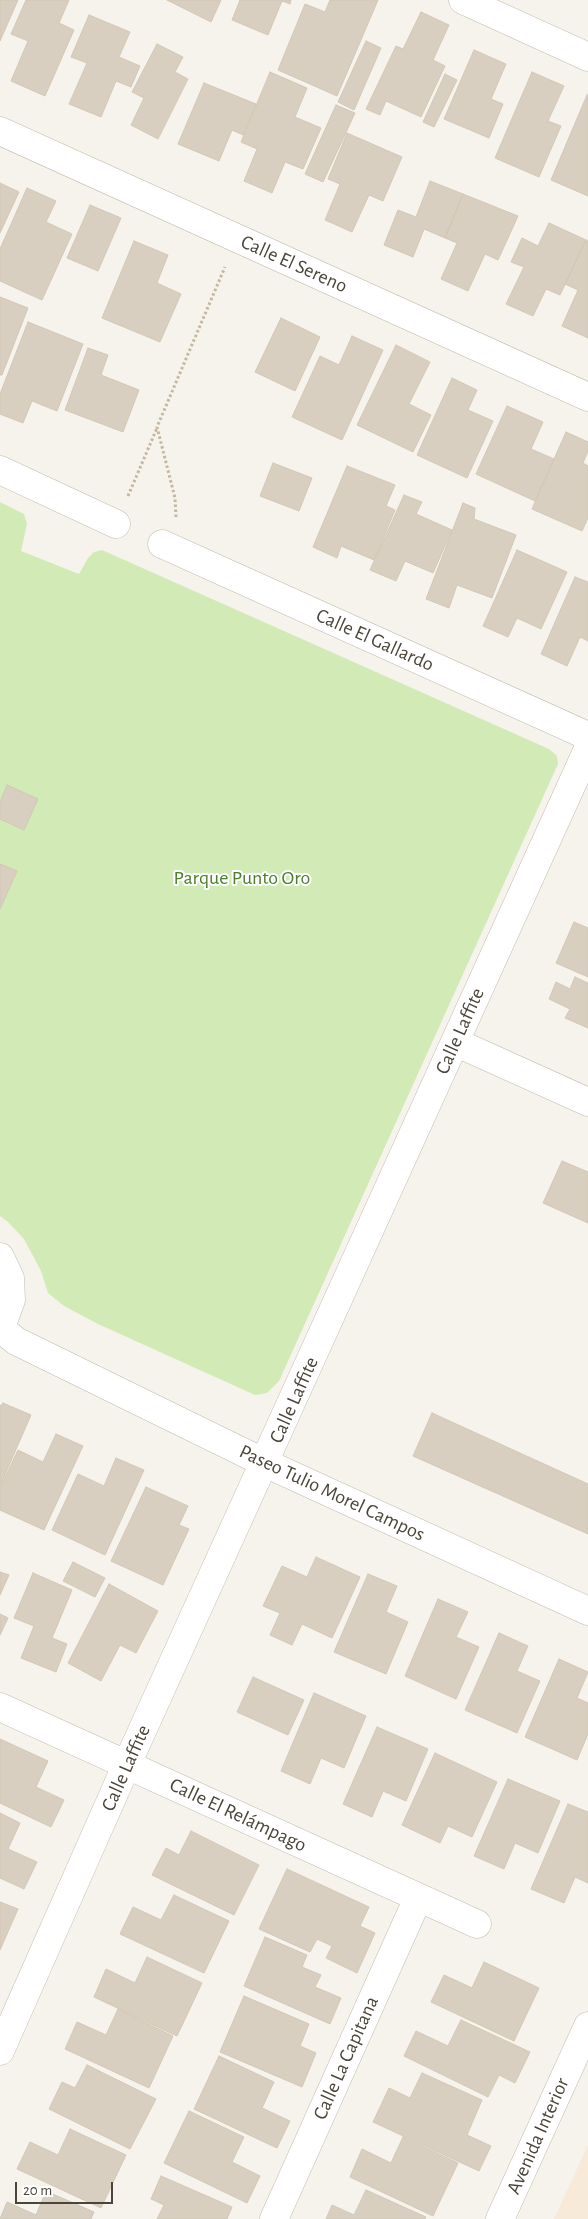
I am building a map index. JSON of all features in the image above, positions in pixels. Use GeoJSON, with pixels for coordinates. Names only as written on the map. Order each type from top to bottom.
{"type":"FeatureCollection","features":[{"type":"Feature","properties":{"kind":"street"},"geometry":{"type":"LineString","coordinates":[[463,0],[588,57]]}},
{"type":"Feature","properties":{"kind":"street","name":"Calle El Sereno"},"geometry":{"type":"LineString","coordinates":[[0,131],[588,398]]}},
{"type":"Feature","properties":{"kind":"street"},"geometry":{"type":"LineString","coordinates":[[0,470],[116,524]]}},
{"type":"Feature","properties":{"kind":"street","name":"Calle El Gallardo"},"geometry":{"type":"LineString","coordinates":[[162,544],[588,736]]}},
{"type":"Feature","properties":{"kind":"street","name":"Calle Laffite"},"geometry":{"type":"LineString","coordinates":[[0,2051],[127,1764],[588,749]]}},
{"type":"Feature","properties":{"kind":"street"},"geometry":{"type":"LineString","coordinates":[[455,1042],[588,1102]]}},
{"type":"Feature","properties":{"kind":"street"},"geometry":{"type":"LineString","coordinates":[[0,1257],[10,1278],[11,1300],[4,1320],[0,1323]]}},
{"type":"Feature","properties":{"kind":"street","name":"Paseo Tulio Morel Campos"},"geometry":{"type":"LineString","coordinates":[[0,1328],[16,1340],[265,1463],[588,1611]]}},
{"type":"Feature","properties":{"kind":"street","name":"Calle El Relámpago"},"geometry":{"type":"LineString","coordinates":[[0,1707],[477,1924]]}},
{"type":"Feature","properties":{"kind":"street","name":"Calle La Capitana"},"geometry":{"type":"LineString","coordinates":[[274,2219],[418,1898]]}},
{"type":"Feature","properties":{"kind":"street","name":"Avenida Interior"},"geometry":{"type":"LineString","coordinates":[[500,2219],[588,2026]]}},
{"type":"Feature","properties":{"kind":"path"},"geometry":{"type":"LineString","coordinates":[[116,524],[237,238]]}},
{"type":"Feature","properties":{"kind":"path"},"geometry":{"type":"LineString","coordinates":[[157,428],[177,514],[162,544]]}},
{"type":"Feature","properties":{"kind":"shaded area"},"geometry":{"type":"Polygon","coordinates":[[[588,2145],[588,2219],[554,2219],[588,2145]]]}},
{"type":"Feature","properties":{"kind":"green space","name":"Parque Punto Oro"},"geometry":{"type":"Polygon","coordinates":[[[0,502],[24,514],[27,524],[21,551],[79,574],[88,558],[94,552],[102,550],[549,749],[557,756],[558,764],[279,1381],[267,1393],[255,1395],[98,1324],[64,1306],[48,1293],[41,1271],[24,1239],[0,1216],[0,502]]]}},
{"type":"Feature","properties":{"kind":"building"},"geometry":{"type":"Polygon","coordinates":[[[0,0],[18,0],[0,41],[0,0]]]}},
{"type":"Feature","properties":{"kind":"building"},"geometry":{"type":"Polygon","coordinates":[[[26,0],[69,0],[59,23],[74,30],[45,96],[11,81],[28,41],[11,34],[26,0]]]}},
{"type":"Feature","properties":{"kind":"building"},"geometry":{"type":"Polygon","coordinates":[[[167,0],[221,0],[211,22],[167,0]]]}},
{"type":"Feature","properties":{"kind":"building"},"geometry":{"type":"Polygon","coordinates":[[[240,0],[291,0],[290,4],[282,1],[268,35],[232,20],[240,0]]]}},
{"type":"Feature","properties":{"kind":"building"},"geometry":{"type":"Polygon","coordinates":[[[330,0],[378,0],[337,96],[278,70],[305,4],[325,12],[330,0]]]}},
{"type":"Feature","properties":{"kind":"building"},"geometry":{"type":"Polygon","coordinates":[[[421,12],[449,25],[433,60],[445,66],[421,117],[386,101],[380,115],[366,109],[396,46],[403,49],[421,12]]]}},
{"type":"Feature","properties":{"kind":"building"},"geometry":{"type":"Polygon","coordinates":[[[89,15],[130,32],[119,57],[140,66],[131,87],[116,81],[101,117],[69,104],[87,63],[71,57],[89,15]]]}},
{"type":"Feature","properties":{"kind":"building"},"geometry":{"type":"Polygon","coordinates":[[[366,41],[381,48],[354,110],[338,102],[366,41]]]}},
{"type":"Feature","properties":{"kind":"building"},"geometry":{"type":"Polygon","coordinates":[[[157,44],[183,57],[175,72],[188,79],[158,139],[131,125],[144,98],[132,92],[157,44]]]}},
{"type":"Feature","properties":{"kind":"building"},"geometry":{"type":"Polygon","coordinates":[[[474,50],[506,64],[491,99],[503,104],[489,138],[444,119],[474,50]]]}},
{"type":"Feature","properties":{"kind":"building"},"geometry":{"type":"Polygon","coordinates":[[[270,72],[307,88],[295,117],[321,128],[303,169],[285,162],[272,193],[244,181],[257,149],[241,142],[270,72]]]}},
{"type":"Feature","properties":{"kind":"building"},"geometry":{"type":"Polygon","coordinates":[[[532,72],[564,86],[548,121],[561,126],[539,177],[495,158],[532,72]]]}},
{"type":"Feature","properties":{"kind":"building"},"geometry":{"type":"Polygon","coordinates":[[[445,74],[457,80],[434,127],[423,122],[445,74]]]}},
{"type":"Feature","properties":{"kind":"building"},"geometry":{"type":"Polygon","coordinates":[[[204,83],[256,104],[243,135],[232,130],[219,161],[178,144],[204,83]]]}},
{"type":"Feature","properties":{"kind":"building"},"geometry":{"type":"Polygon","coordinates":[[[588,95],[588,196],[551,180],[588,95]]]}},
{"type":"Feature","properties":{"kind":"building"},"geometry":{"type":"Polygon","coordinates":[[[336,105],[355,113],[323,182],[305,174],[336,105]]]}},
{"type":"Feature","properties":{"kind":"building"},"geometry":{"type":"Polygon","coordinates":[[[347,133],[402,157],[383,201],[369,195],[352,232],[325,220],[340,184],[328,179],[347,133]]]}},
{"type":"Feature","properties":{"kind":"building"},"geometry":{"type":"Polygon","coordinates":[[[430,181],[463,194],[445,238],[424,229],[413,257],[384,245],[398,210],[416,217],[430,181]]]}},
{"type":"Feature","properties":{"kind":"building"},"geometry":{"type":"Polygon","coordinates":[[[0,183],[19,192],[0,233],[0,183]]]}},
{"type":"Feature","properties":{"kind":"building"},"geometry":{"type":"Polygon","coordinates":[[[27,188],[56,201],[46,222],[72,234],[42,300],[0,281],[0,249],[27,188]]]}},
{"type":"Feature","properties":{"kind":"building"},"geometry":{"type":"Polygon","coordinates":[[[463,194],[518,216],[498,260],[485,254],[468,291],[441,279],[457,243],[445,238],[463,194]]]}},
{"type":"Feature","properties":{"kind":"building"},"geometry":{"type":"Polygon","coordinates":[[[90,205],[121,218],[98,271],[67,258],[90,205]]]}},
{"type":"Feature","properties":{"kind":"building"},"geometry":{"type":"Polygon","coordinates":[[[549,223],[586,240],[560,295],[546,289],[533,316],[506,304],[524,267],[511,262],[522,238],[538,246],[549,223]]]}},
{"type":"Feature","properties":{"kind":"building"},"geometry":{"type":"Polygon","coordinates":[[[586,240],[588,241],[588,338],[562,326],[578,290],[565,284],[586,240]]]}},
{"type":"Feature","properties":{"kind":"building"},"geometry":{"type":"Polygon","coordinates":[[[134,241],[168,255],[157,283],[181,294],[160,342],[102,318],[134,241]]]}},
{"type":"Feature","properties":{"kind":"building"},"geometry":{"type":"Polygon","coordinates":[[[0,297],[28,308],[2,375],[0,375],[0,297]]]}},
{"type":"Feature","properties":{"kind":"building"},"geometry":{"type":"Polygon","coordinates":[[[281,318],[320,337],[295,391],[255,372],[281,318]]]}},
{"type":"Feature","properties":{"kind":"building"},"geometry":{"type":"Polygon","coordinates":[[[28,322],[83,344],[57,411],[32,401],[23,423],[0,414],[0,394],[28,322]]]}},
{"type":"Feature","properties":{"kind":"building"},"geometry":{"type":"Polygon","coordinates":[[[352,336],[383,350],[342,440],[292,417],[320,356],[339,365],[352,336]]]}},
{"type":"Feature","properties":{"kind":"building"},"geometry":{"type":"Polygon","coordinates":[[[396,345],[430,362],[409,404],[431,415],[413,452],[357,425],[396,345]]]}},
{"type":"Feature","properties":{"kind":"building"},"geometry":{"type":"Polygon","coordinates":[[[88,348],[108,355],[101,375],[139,390],[123,432],[65,410],[88,348]]]}},
{"type":"Feature","properties":{"kind":"building"},"geometry":{"type":"Polygon","coordinates":[[[452,378],[477,390],[468,410],[493,421],[467,478],[417,455],[452,378]]]}},
{"type":"Feature","properties":{"kind":"building"},"geometry":{"type":"Polygon","coordinates":[[[507,406],[543,422],[531,449],[554,459],[535,501],[476,474],[507,406]]]}},
{"type":"Feature","properties":{"kind":"building"},"geometry":{"type":"Polygon","coordinates":[[[566,432],[588,442],[588,451],[583,463],[588,466],[588,518],[582,531],[532,509],[566,432]]]}},
{"type":"Feature","properties":{"kind":"building"},"geometry":{"type":"Polygon","coordinates":[[[273,463],[312,478],[299,511],[260,496],[273,463]]]}},
{"type":"Feature","properties":{"kind":"building"},"geometry":{"type":"Polygon","coordinates":[[[347,466],[395,485],[386,506],[395,510],[374,560],[341,546],[337,558],[313,547],[347,466]]]}},
{"type":"Feature","properties":{"kind":"building"},"geometry":{"type":"Polygon","coordinates":[[[404,495],[422,502],[416,514],[452,530],[433,573],[405,561],[396,581],[370,570],[404,495]]]}},
{"type":"Feature","properties":{"kind":"building"},"geometry":{"type":"Polygon","coordinates":[[[463,503],[475,508],[474,519],[516,535],[492,598],[457,585],[449,608],[426,599],[463,503]]]}},
{"type":"Feature","properties":{"kind":"building"},"geometry":{"type":"Polygon","coordinates":[[[517,550],[567,572],[541,629],[517,618],[508,637],[483,626],[517,550]]]}},
{"type":"Feature","properties":{"kind":"building"},"geometry":{"type":"Polygon","coordinates":[[[575,577],[588,582],[588,641],[580,637],[567,666],[541,654],[575,577]]]}},
{"type":"Feature","properties":{"kind":"building"},"geometry":{"type":"Polygon","coordinates":[[[7,785],[38,799],[24,830],[0,819],[0,802],[7,785]]]}},
{"type":"Feature","properties":{"kind":"building"},"geometry":{"type":"Polygon","coordinates":[[[0,864],[17,871],[0,909],[0,864]]]}},
{"type":"Feature","properties":{"kind":"building"},"geometry":{"type":"Polygon","coordinates":[[[574,922],[588,928],[588,977],[556,963],[574,922]]]}},
{"type":"Feature","properties":{"kind":"building"},"geometry":{"type":"Polygon","coordinates":[[[575,977],[588,983],[588,1028],[565,1018],[570,1009],[549,999],[556,982],[570,989],[575,977]]]}},
{"type":"Feature","properties":{"kind":"building"},"geometry":{"type":"Polygon","coordinates":[[[562,1161],[588,1172],[588,1223],[543,1203],[562,1161]]]}},
{"type":"Feature","properties":{"kind":"building"},"geometry":{"type":"Polygon","coordinates":[[[3,1403],[31,1415],[0,1486],[0,1406],[3,1403]]]}},
{"type":"Feature","properties":{"kind":"building"},"geometry":{"type":"Polygon","coordinates":[[[432,1413],[588,1484],[588,1534],[413,1456],[432,1413]]]}},
{"type":"Feature","properties":{"kind":"building"},"geometry":{"type":"Polygon","coordinates":[[[56,1434],[83,1446],[44,1530],[0,1510],[0,1488],[18,1450],[43,1462],[56,1434]]]}},
{"type":"Feature","properties":{"kind":"building"},"geometry":{"type":"Polygon","coordinates":[[[116,1458],[144,1470],[105,1555],[52,1530],[78,1474],[104,1486],[116,1458]]]}},
{"type":"Feature","properties":{"kind":"building"},"geometry":{"type":"Polygon","coordinates":[[[146,1487],[188,1506],[179,1525],[189,1529],[163,1585],[111,1561],[146,1487]]]}},
{"type":"Feature","properties":{"kind":"building"},"geometry":{"type":"Polygon","coordinates":[[[316,1557],[360,1577],[332,1638],[302,1624],[292,1645],[270,1635],[280,1613],[263,1606],[282,1566],[307,1577],[316,1557]]]}},
{"type":"Feature","properties":{"kind":"building"},"geometry":{"type":"Polygon","coordinates":[[[73,1562],[105,1578],[95,1597],[63,1581],[73,1562]]]}},
{"type":"Feature","properties":{"kind":"building"},"geometry":{"type":"Polygon","coordinates":[[[0,1572],[9,1575],[0,1595],[0,1572]]]}},
{"type":"Feature","properties":{"kind":"building"},"geometry":{"type":"Polygon","coordinates":[[[33,1573],[72,1590],[52,1638],[67,1644],[56,1672],[21,1658],[34,1626],[14,1618],[33,1573]]]}},
{"type":"Feature","properties":{"kind":"building"},"geometry":{"type":"Polygon","coordinates":[[[368,1574],[397,1586],[386,1612],[408,1622],[386,1674],[334,1652],[368,1574]]]}},
{"type":"Feature","properties":{"kind":"building"},"geometry":{"type":"Polygon","coordinates":[[[109,1584],[158,1611],[136,1653],[120,1645],[101,1681],[68,1663],[109,1584]]]}},
{"type":"Feature","properties":{"kind":"building"},"geometry":{"type":"Polygon","coordinates":[[[438,1599],[468,1612],[456,1637],[479,1647],[456,1699],[405,1676],[438,1599]]]}},
{"type":"Feature","properties":{"kind":"building"},"geometry":{"type":"Polygon","coordinates":[[[0,1614],[8,1618],[0,1635],[0,1614]]]}},
{"type":"Feature","properties":{"kind":"building"},"geometry":{"type":"Polygon","coordinates":[[[499,1633],[528,1646],[517,1671],[540,1681],[517,1733],[465,1710],[499,1633]]]}},
{"type":"Feature","properties":{"kind":"building"},"geometry":{"type":"Polygon","coordinates":[[[559,1659],[588,1672],[577,1698],[588,1703],[588,1734],[577,1760],[525,1737],[559,1659]]]}},
{"type":"Feature","properties":{"kind":"building"},"geometry":{"type":"Polygon","coordinates":[[[253,1677],[304,1700],[288,1735],[237,1712],[253,1677]]]}},
{"type":"Feature","properties":{"kind":"building"},"geometry":{"type":"Polygon","coordinates":[[[314,1693],[366,1716],[344,1768],[321,1758],[310,1784],[281,1771],[314,1693]]]}},
{"type":"Feature","properties":{"kind":"building"},"geometry":{"type":"Polygon","coordinates":[[[377,1727],[428,1749],[406,1801],[383,1791],[372,1817],[343,1804],[377,1727]]]}},
{"type":"Feature","properties":{"kind":"building"},"geometry":{"type":"Polygon","coordinates":[[[0,1739],[48,1761],[36,1787],[64,1800],[51,1827],[0,1803],[0,1739]]]}},
{"type":"Feature","properties":{"kind":"building"},"geometry":{"type":"Polygon","coordinates":[[[435,1753],[497,1782],[472,1837],[448,1826],[440,1843],[402,1825],[435,1753]]]}},
{"type":"Feature","properties":{"kind":"building"},"geometry":{"type":"Polygon","coordinates":[[[508,1779],[560,1801],[538,1853],[515,1843],[504,1869],[474,1856],[508,1779]]]}},
{"type":"Feature","properties":{"kind":"building"},"geometry":{"type":"Polygon","coordinates":[[[568,1804],[588,1812],[588,1883],[575,1877],[564,1903],[531,1889],[568,1804]]]}},
{"type":"Feature","properties":{"kind":"building"},"geometry":{"type":"Polygon","coordinates":[[[0,1813],[20,1823],[8,1849],[37,1862],[24,1889],[0,1878],[0,1813]]]}},
{"type":"Feature","properties":{"kind":"building"},"geometry":{"type":"Polygon","coordinates":[[[191,1831],[259,1865],[234,1915],[152,1875],[166,1848],[179,1855],[191,1831]]]}},
{"type":"Feature","properties":{"kind":"building"},"geometry":{"type":"Polygon","coordinates":[[[287,1869],[369,1907],[360,1926],[375,1933],[357,1973],[326,1958],[332,1946],[317,1939],[310,1952],[259,1929],[287,1869]]]}},
{"type":"Feature","properties":{"kind":"building"},"geometry":{"type":"Polygon","coordinates":[[[174,1895],[229,1921],[204,1973],[120,1934],[133,1907],[161,1920],[174,1895]]]}},
{"type":"Feature","properties":{"kind":"building"},"geometry":{"type":"Polygon","coordinates":[[[0,1902],[18,1909],[0,1950],[0,1902]]]}},
{"type":"Feature","properties":{"kind":"building"},"geometry":{"type":"Polygon","coordinates":[[[265,1937],[307,1955],[302,1967],[321,1975],[315,1987],[341,1998],[330,2024],[244,1986],[265,1937]]]}},
{"type":"Feature","properties":{"kind":"building"},"geometry":{"type":"Polygon","coordinates":[[[147,1957],[202,1983],[177,2036],[94,1997],[106,1969],[135,1983],[147,1957]]]}},
{"type":"Feature","properties":{"kind":"building"},"geometry":{"type":"Polygon","coordinates":[[[484,1962],[539,1988],[514,2041],[431,2002],[444,1975],[472,1988],[484,1962]]]}},
{"type":"Feature","properties":{"kind":"building"},"geometry":{"type":"Polygon","coordinates":[[[244,1996],[309,2024],[300,2046],[316,2053],[302,2087],[220,2052],[244,1996]]]}},
{"type":"Feature","properties":{"kind":"building"},"geometry":{"type":"Polygon","coordinates":[[[118,2009],[173,2036],[149,2088],[65,2049],[77,2022],[106,2035],[118,2009]]]}},
{"type":"Feature","properties":{"kind":"building"},"geometry":{"type":"Polygon","coordinates":[[[461,2020],[530,2052],[515,2083],[499,2075],[488,2097],[404,2056],[416,2031],[448,2046],[461,2020]]]}},
{"type":"Feature","properties":{"kind":"building"},"geometry":{"type":"Polygon","coordinates":[[[219,2056],[274,2082],[262,2108],[290,2121],[277,2148],[194,2109],[219,2056]]]}},
{"type":"Feature","properties":{"kind":"building"},"geometry":{"type":"Polygon","coordinates":[[[87,2065],[156,2099],[130,2149],[49,2109],[62,2082],[75,2088],[87,2065]]]}},
{"type":"Feature","properties":{"kind":"building"},"geometry":{"type":"Polygon","coordinates":[[[422,2073],[482,2100],[467,2135],[491,2146],[479,2171],[373,2122],[389,2088],[410,2098],[422,2073]]]}},
{"type":"Feature","properties":{"kind":"building"},"geometry":{"type":"Polygon","coordinates":[[[189,2111],[244,2137],[232,2162],[260,2176],[247,2203],[164,2163],[189,2111]]]}},
{"type":"Feature","properties":{"kind":"building"},"geometry":{"type":"Polygon","coordinates":[[[70,2129],[126,2155],[101,2208],[17,2169],[30,2142],[58,2155],[70,2129]]]}},
{"type":"Feature","properties":{"kind":"building"},"geometry":{"type":"Polygon","coordinates":[[[403,2137],[458,2163],[433,2216],[350,2177],[362,2149],[391,2163],[403,2137]]]}},
{"type":"Feature","properties":{"kind":"building"},"geometry":{"type":"Polygon","coordinates":[[[161,2176],[232,2207],[227,2219],[157,2219],[164,2205],[151,2199],[161,2176]]]}},
{"type":"Feature","properties":{"kind":"building"},"geometry":{"type":"Polygon","coordinates":[[[366,2190],[426,2217],[425,2219],[326,2219],[332,2205],[354,2215],[366,2190]]]}},
{"type":"Feature","properties":{"kind":"building"},"geometry":{"type":"Polygon","coordinates":[[[46,2191],[94,2212],[91,2219],[0,2219],[7,2202],[36,2215],[46,2191]]]}}]}
